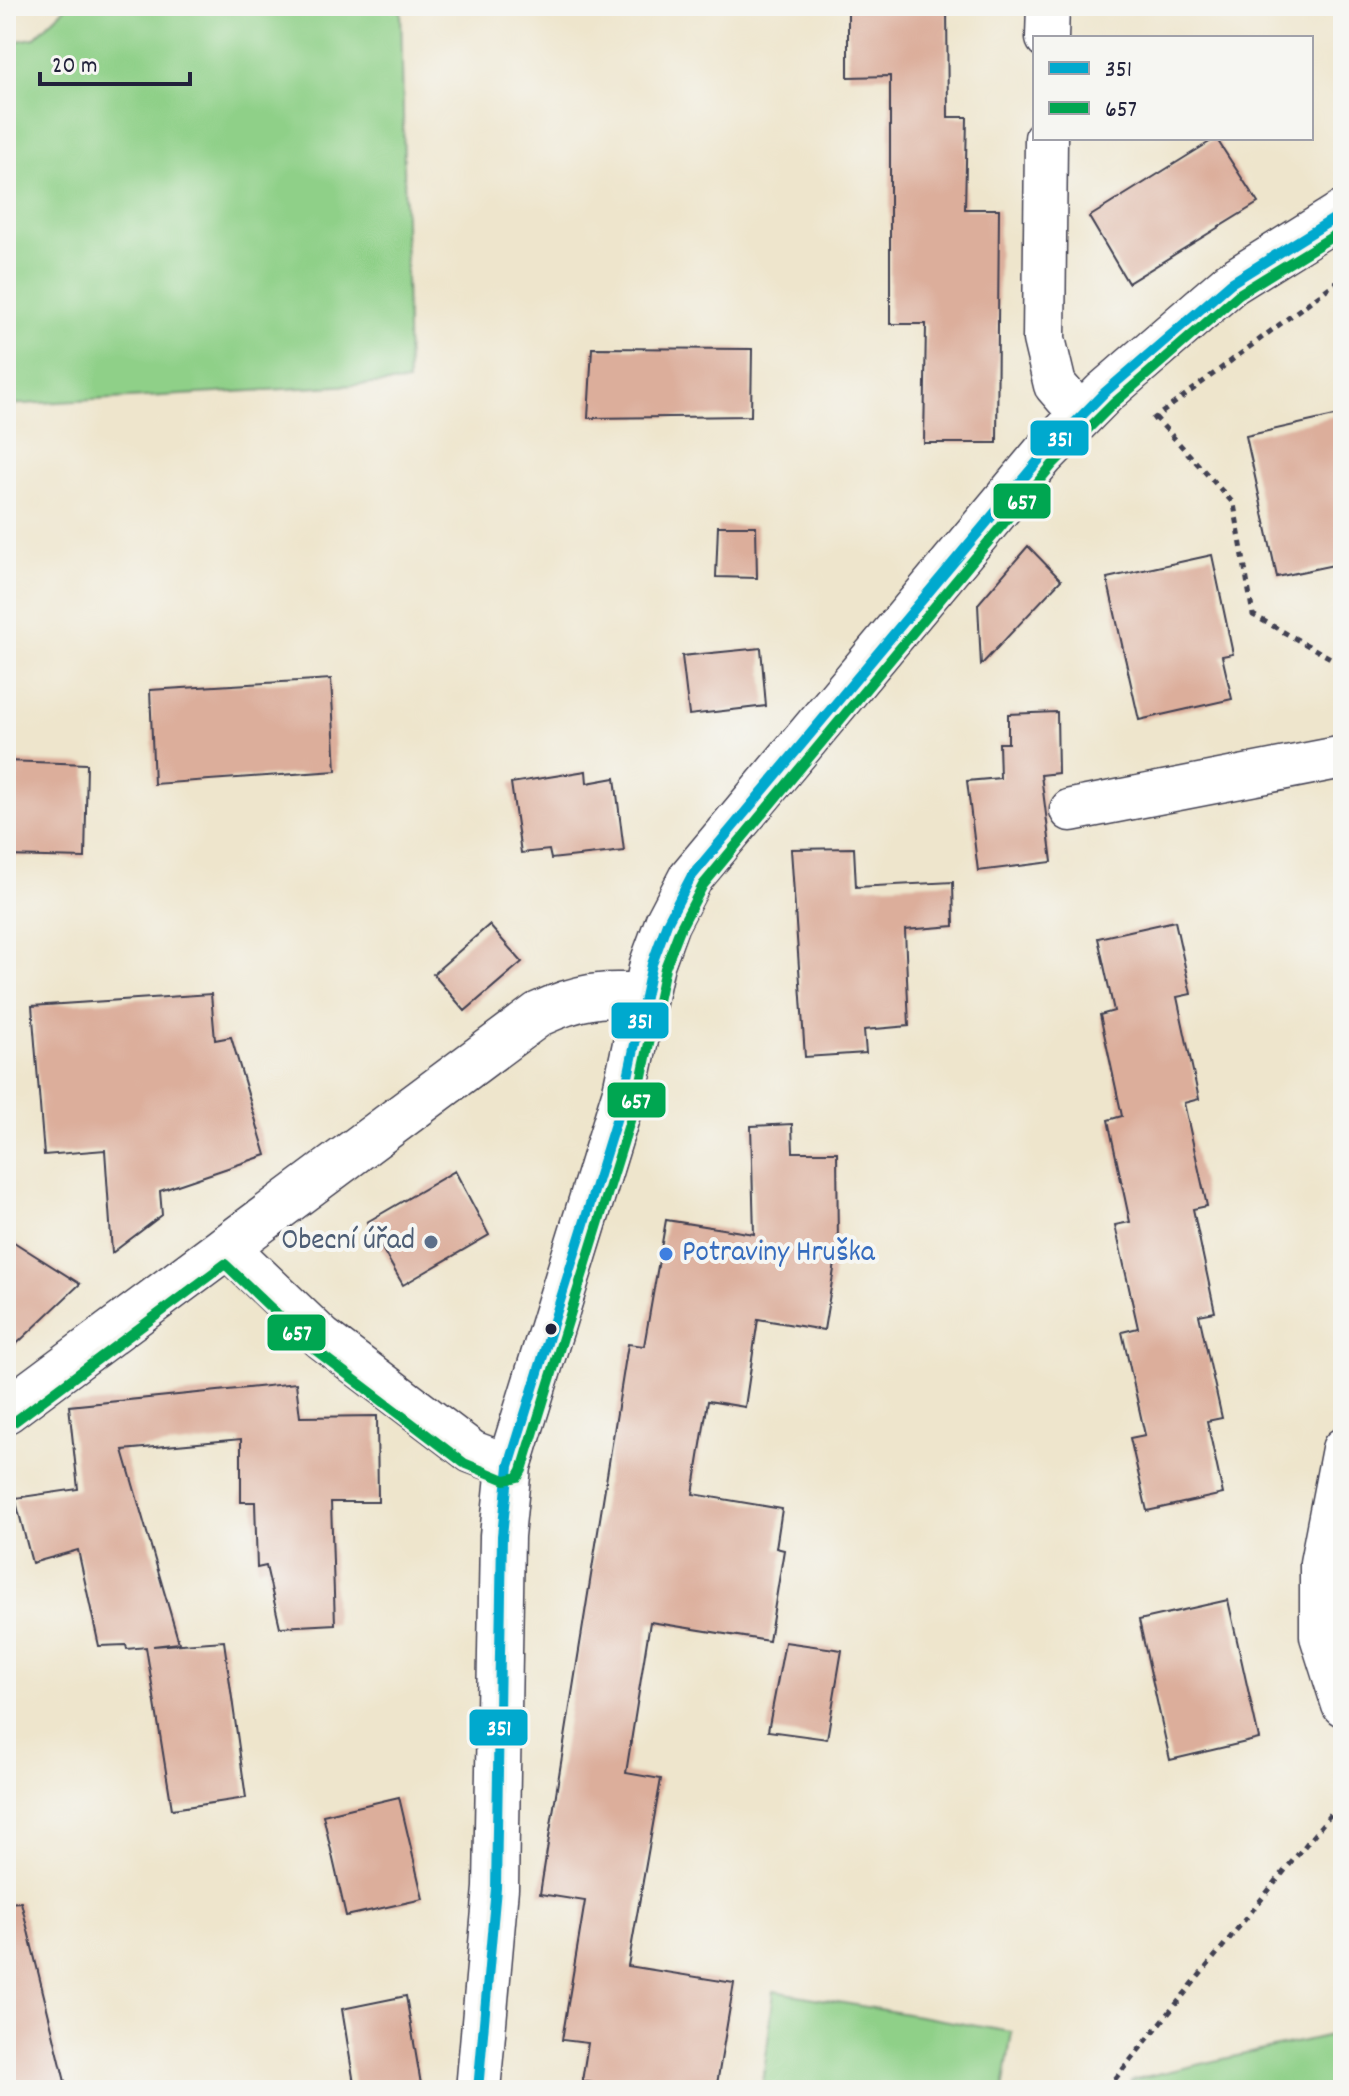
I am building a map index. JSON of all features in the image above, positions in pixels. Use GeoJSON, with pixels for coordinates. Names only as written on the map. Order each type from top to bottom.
{"type":"FeatureCollection","features":[{"type":"Feature","properties":{"kind":"street"},"geometry":{"type":"LineString","coordinates":[[1047,36],[1048,6]]}},
{"type":"Feature","properties":{"kind":"street"},"geometry":{"type":"LineString","coordinates":[[1046,140],[1044,339],[1055,385],[1082,416]]}},
{"type":"Feature","properties":{"kind":"street"},"geometry":{"type":"LineString","coordinates":[[478,2090],[496,1888],[502,1536],[509,1466],[625,1091],[652,964],[667,923],[691,877],[1043,455],[1082,416],[1231,283],[1343,213]]}},
{"type":"Feature","properties":{"kind":"street"},"geometry":{"type":"LineString","coordinates":[[1071,810],[1343,757]]}},
{"type":"Feature","properties":{"kind":"street"},"geometry":{"type":"LineString","coordinates":[[6,1411],[539,1014],[568,1001],[599,994],[645,995]]}},
{"type":"Feature","properties":{"kind":"street"},"geometry":{"type":"LineString","coordinates":[[226,1246],[322,1338],[472,1452],[509,1466]]}},
{"type":"Feature","properties":{"kind":"street"},"geometry":{"type":"LineString","coordinates":[[1343,1449],[1321,1563],[1321,1636],[1343,1705]]}},
{"type":"Feature","properties":{"kind":"path"},"geometry":{"type":"LineString","coordinates":[[1143,426],[1343,277]]}},
{"type":"Feature","properties":{"kind":"path"},"geometry":{"type":"LineString","coordinates":[[1155,417],[1234,504],[1253,615],[1343,665]]}},
{"type":"Feature","properties":{"kind":"path"},"geometry":{"type":"LineString","coordinates":[[1112,2090],[1111,2084],[1343,1799]]}},
{"type":"Feature","properties":{"kind":"green space"},"geometry":{"type":"Polygon","coordinates":[[[67,6],[401,6],[408,382],[6,405],[6,43],[34,38],[67,6]]]}},
{"type":"Feature","properties":{"kind":"green space"},"geometry":{"type":"Polygon","coordinates":[[[774,1991],[1012,2032],[1003,2090],[762,2090],[774,1991]]]}},
{"type":"Feature","properties":{"kind":"green space"},"geometry":{"type":"Polygon","coordinates":[[[1343,2032],[1343,2090],[1133,2090],[1131,2080],[1343,2032]]]}},
{"type":"Feature","properties":{"kind":"building"},"geometry":{"type":"Polygon","coordinates":[[[848,6],[947,6],[948,117],[967,117],[965,209],[999,209],[997,443],[924,443],[926,324],[890,324],[890,76],[848,77],[848,6]]]}},
{"type":"Feature","properties":{"kind":"building"},"geometry":{"type":"Polygon","coordinates":[[[1213,140],[1217,140],[1258,203],[1128,283],[1089,217],[1213,140]]]}},
{"type":"Feature","properties":{"kind":"building"},"geometry":{"type":"Polygon","coordinates":[[[592,348],[752,349],[751,416],[588,418],[592,348]]]}},
{"type":"Feature","properties":{"kind":"building"},"geometry":{"type":"Polygon","coordinates":[[[1343,414],[1343,563],[1277,577],[1246,436],[1343,414]]]}},
{"type":"Feature","properties":{"kind":"building"},"geometry":{"type":"Polygon","coordinates":[[[718,526],[756,526],[757,578],[716,577],[718,526]]]}},
{"type":"Feature","properties":{"kind":"building"},"geometry":{"type":"Polygon","coordinates":[[[1028,546],[1061,580],[981,665],[978,604],[1028,546]]]}},
{"type":"Feature","properties":{"kind":"building"},"geometry":{"type":"Polygon","coordinates":[[[1212,555],[1233,654],[1222,656],[1232,699],[1139,720],[1107,578],[1212,555]]]}},
{"type":"Feature","properties":{"kind":"building"},"geometry":{"type":"Polygon","coordinates":[[[761,648],[766,706],[689,715],[682,656],[761,648]]]}},
{"type":"Feature","properties":{"kind":"building"},"geometry":{"type":"Polygon","coordinates":[[[331,679],[336,771],[154,784],[150,690],[331,679]]]}},
{"type":"Feature","properties":{"kind":"building"},"geometry":{"type":"Polygon","coordinates":[[[1057,712],[1058,773],[1041,775],[1052,862],[978,871],[967,781],[1000,778],[999,743],[1008,743],[1008,714],[1057,712]]]}},
{"type":"Feature","properties":{"kind":"building"},"geometry":{"type":"Polygon","coordinates":[[[6,761],[87,764],[85,858],[6,856],[6,761]]]}},
{"type":"Feature","properties":{"kind":"building"},"geometry":{"type":"Polygon","coordinates":[[[586,771],[587,783],[615,778],[624,851],[551,859],[549,850],[521,853],[511,783],[586,771]]]}},
{"type":"Feature","properties":{"kind":"building"},"geometry":{"type":"Polygon","coordinates":[[[854,848],[856,887],[953,882],[954,926],[905,930],[909,1026],[864,1030],[866,1053],[805,1057],[791,849],[854,848]]]}},
{"type":"Feature","properties":{"kind":"building"},"geometry":{"type":"Polygon","coordinates":[[[1175,921],[1191,994],[1177,997],[1199,1099],[1184,1103],[1207,1206],[1193,1209],[1215,1312],[1199,1315],[1222,1418],[1207,1421],[1223,1494],[1147,1511],[1130,1438],[1145,1435],[1122,1332],[1138,1328],[1115,1225],[1130,1222],[1108,1120],[1122,1116],[1100,1015],[1114,1011],[1098,938],[1175,921]]]}},
{"type":"Feature","properties":{"kind":"building"},"geometry":{"type":"Polygon","coordinates":[[[489,925],[522,962],[465,1011],[433,974],[489,925]]]}},
{"type":"Feature","properties":{"kind":"building"},"geometry":{"type":"Polygon","coordinates":[[[211,994],[215,1040],[231,1037],[266,1155],[160,1191],[162,1215],[112,1253],[105,1150],[44,1155],[32,1006],[211,994]]]}},
{"type":"Feature","properties":{"kind":"building"},"geometry":{"type":"Polygon","coordinates":[[[792,1124],[793,1152],[837,1152],[838,1245],[824,1330],[758,1319],[745,1407],[708,1401],[693,1494],[782,1509],[776,1548],[784,1550],[769,1641],[650,1622],[626,1773],[661,1779],[628,1966],[734,1983],[716,2090],[633,2090],[582,2081],[588,2043],[562,2040],[585,1901],[540,1894],[628,1344],[644,1346],[666,1220],[754,1234],[751,1126],[792,1124]]]}},
{"type":"Feature","properties":{"kind":"building"},"geometry":{"type":"Polygon","coordinates":[[[455,1171],[489,1235],[403,1285],[367,1222],[455,1171]]]}},
{"type":"Feature","properties":{"kind":"building"},"geometry":{"type":"Polygon","coordinates":[[[6,1237],[80,1284],[6,1354],[6,1237]]]}},
{"type":"Feature","properties":{"kind":"building"},"geometry":{"type":"Polygon","coordinates":[[[296,1383],[300,1417],[377,1416],[378,1502],[331,1502],[335,1624],[280,1627],[266,1566],[257,1568],[255,1502],[241,1502],[241,1439],[123,1450],[179,1643],[153,1646],[224,1641],[246,1798],[172,1809],[146,1647],[127,1649],[126,1645],[99,1646],[78,1550],[32,1563],[15,1498],[78,1489],[69,1406],[296,1383]]]}},
{"type":"Feature","properties":{"kind":"building"},"geometry":{"type":"Polygon","coordinates":[[[1228,1600],[1259,1739],[1170,1760],[1139,1620],[1228,1600]]]}},
{"type":"Feature","properties":{"kind":"building"},"geometry":{"type":"Polygon","coordinates":[[[785,1642],[842,1650],[827,1739],[768,1731],[785,1642]]]}},
{"type":"Feature","properties":{"kind":"building"},"geometry":{"type":"Polygon","coordinates":[[[399,1797],[423,1899],[346,1916],[323,1815],[399,1797]]]}},
{"type":"Feature","properties":{"kind":"building"},"geometry":{"type":"Polygon","coordinates":[[[21,1902],[67,2090],[6,2090],[6,1903],[21,1902]]]}},
{"type":"Feature","properties":{"kind":"building"},"geometry":{"type":"Polygon","coordinates":[[[406,1996],[422,2090],[355,2090],[342,2009],[406,1996]]]}},
{"type":"Feature","properties":{"kind":"transit line","name":"351"},"geometry":{"type":"LineString","coordinates":[[478,2090],[496,1888],[502,1536],[509,1466],[625,1091],[652,964],[667,923],[691,877],[1043,455],[1104,393],[1231,283],[1343,213]]}},
{"type":"Feature","properties":{"kind":"transit line","name":"657"},"geometry":{"type":"LineString","coordinates":[[14,1422],[225,1264],[314,1349],[464,1463],[505,1480],[518,1477],[638,1095],[665,968],[680,929],[703,885],[1053,464],[1114,403],[1239,294],[1343,230]]}},
{"type":"Feature","properties":{"kind":"place","name":"Obecní úřad"},"geometry":{"type":"Point","coordinates":[431,1242]}},
{"type":"Feature","properties":{"kind":"place","name":"Potraviny Hruška"},"geometry":{"type":"Point","coordinates":[666,1254]}}]}
